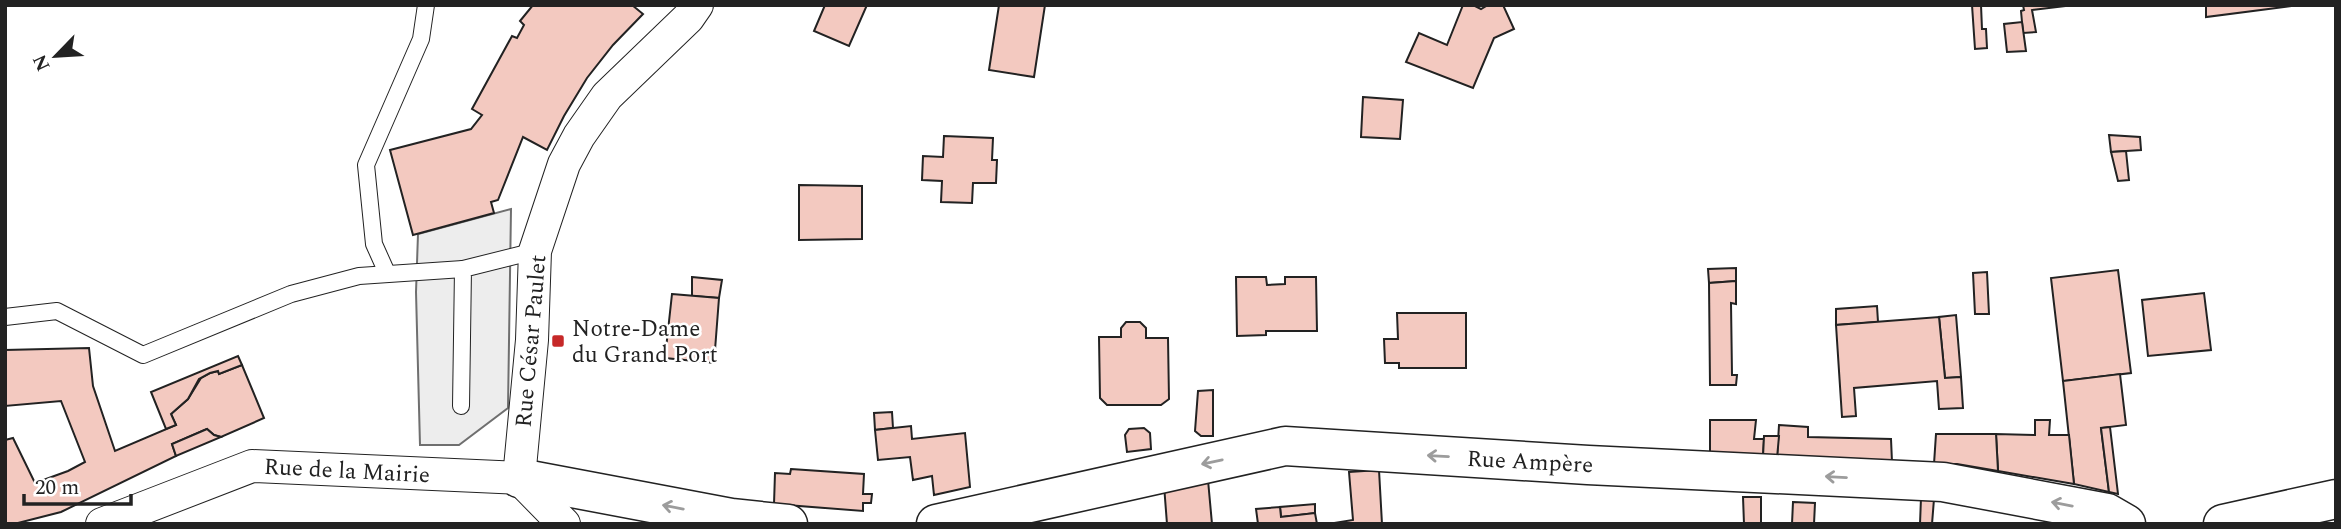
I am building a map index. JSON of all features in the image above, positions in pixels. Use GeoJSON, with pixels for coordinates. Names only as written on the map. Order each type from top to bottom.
{"type":"FeatureCollection","features":[{"type":"Feature","properties":{"kind":"street","name":"Rue César Paulet"},"geometry":{"type":"LineString","coordinates":[[519,478],[532,341],[535,251],[564,164],[579,135],[607,96],[688,18],[697,5]]}},
{"type":"Feature","properties":{"kind":"street","name":"Rue Ampère"},"geometry":{"type":"LineString","coordinates":[[936,524],[1284,446],[1588,465],[1943,482],[2107,513],[2126,524]]}},
{"type":"Feature","properties":{"kind":"street","name":"Rue de la Mairie"},"geometry":{"type":"LineString","coordinates":[[102,524],[253,466],[519,478]]}},
{"type":"Feature","properties":{"kind":"street"},"geometry":{"type":"LineString","coordinates":[[519,478],[564,524]]}},
{"type":"Feature","properties":{"kind":"street"},"geometry":{"type":"LineString","coordinates":[[519,478],[732,518],[788,524]]}},
{"type":"Feature","properties":{"kind":"street"},"geometry":{"type":"LineString","coordinates":[[2223,524],[2336,499]]}},
{"type":"Feature","properties":{"kind":"lane"},"geometry":{"type":"LineString","coordinates":[[387,273],[373,244],[366,165],[421,39],[426,5]]}},
{"type":"Feature","properties":{"kind":"lane"},"geometry":{"type":"LineString","coordinates":[[5,317],[57,311],[143,355],[291,294],[359,276],[463,269],[535,251]]}},
{"type":"Feature","properties":{"kind":"lane"},"geometry":{"type":"LineString","coordinates":[[461,406],[463,269]]}},
{"type":"Feature","properties":{"kind":"shaded area"},"geometry":{"type":"Polygon","coordinates":[[[511,209],[508,408],[459,445],[420,445],[416,292],[418,234],[511,209]]]}},
{"type":"Feature","properties":{"kind":"building"},"geometry":{"type":"Polygon","coordinates":[[[533,5],[632,5],[643,14],[613,45],[587,78],[547,150],[523,137],[498,200],[491,202],[494,213],[413,235],[390,150],[471,129],[482,115],[472,109],[512,36],[517,38],[524,25],[520,21],[533,5]]]}},
{"type":"Feature","properties":{"kind":"building"},"geometry":{"type":"Polygon","coordinates":[[[825,5],[867,5],[849,46],[814,31],[825,5]]]}},
{"type":"Feature","properties":{"kind":"building"},"geometry":{"type":"Polygon","coordinates":[[[999,5],[1045,5],[1034,77],[989,70],[999,5]]]}},
{"type":"Feature","properties":{"kind":"building"},"geometry":{"type":"Polygon","coordinates":[[[1463,5],[1473,5],[1481,9],[1488,5],[1503,5],[1514,29],[1494,38],[1473,88],[1406,62],[1419,33],[1447,45],[1463,5]]]}},
{"type":"Feature","properties":{"kind":"building"},"geometry":{"type":"Polygon","coordinates":[[[1972,5],[1981,5],[1982,29],[1986,29],[1987,48],[1975,49],[1972,5]]]}},
{"type":"Feature","properties":{"kind":"building"},"geometry":{"type":"Polygon","coordinates":[[[2023,5],[2074,5],[2032,10],[2036,32],[2023,33],[2023,5]]]}},
{"type":"Feature","properties":{"kind":"building"},"geometry":{"type":"Polygon","coordinates":[[[2206,5],[2299,5],[2206,17],[2206,5]]]}},
{"type":"Feature","properties":{"kind":"building"},"geometry":{"type":"Polygon","coordinates":[[[2022,22],[2026,51],[2007,52],[2004,24],[2022,22]]]}},
{"type":"Feature","properties":{"kind":"building"},"geometry":{"type":"Polygon","coordinates":[[[1363,97],[1403,100],[1400,139],[1361,137],[1363,97]]]}},
{"type":"Feature","properties":{"kind":"building"},"geometry":{"type":"Polygon","coordinates":[[[2109,135],[2140,137],[2141,150],[2111,152],[2109,135]]]}},
{"type":"Feature","properties":{"kind":"building"},"geometry":{"type":"Polygon","coordinates":[[[944,136],[993,138],[992,160],[997,160],[996,183],[973,183],[972,203],[941,202],[942,181],[922,180],[923,156],[943,157],[944,136]]]}},
{"type":"Feature","properties":{"kind":"building"},"geometry":{"type":"Polygon","coordinates":[[[2126,151],[2129,180],[2118,181],[2111,152],[2126,151]]]}},
{"type":"Feature","properties":{"kind":"building"},"geometry":{"type":"Polygon","coordinates":[[[799,185],[862,186],[862,239],[799,240],[799,185]]]}},
{"type":"Feature","properties":{"kind":"building"},"geometry":{"type":"Polygon","coordinates":[[[1736,268],[1736,281],[1709,283],[1708,269],[1736,268]]]}},
{"type":"Feature","properties":{"kind":"building"},"geometry":{"type":"Polygon","coordinates":[[[2118,270],[2131,373],[2063,381],[2051,278],[2118,270]]]}},
{"type":"Feature","properties":{"kind":"building"},"geometry":{"type":"Polygon","coordinates":[[[1987,272],[1989,314],[1975,314],[1973,273],[1987,272]]]}},
{"type":"Feature","properties":{"kind":"building"},"geometry":{"type":"Polygon","coordinates":[[[692,277],[722,280],[719,298],[692,296],[692,277]]]}},
{"type":"Feature","properties":{"kind":"building"},"geometry":{"type":"Polygon","coordinates":[[[1236,277],[1266,277],[1267,285],[1285,284],[1285,277],[1316,277],[1317,331],[1266,331],[1266,335],[1237,336],[1236,277]]]}},
{"type":"Feature","properties":{"kind":"building"},"geometry":{"type":"Polygon","coordinates":[[[1736,281],[1736,304],[1731,303],[1732,375],[1737,375],[1736,385],[1710,385],[1709,283],[1736,281]]]}},
{"type":"Feature","properties":{"kind":"building"},"geometry":{"type":"Polygon","coordinates":[[[2204,293],[2211,350],[2148,356],[2142,300],[2204,293]]]}},
{"type":"Feature","properties":{"kind":"building"},"geometry":{"type":"Polygon","coordinates":[[[672,294],[719,298],[714,363],[665,358],[672,294]]]}},
{"type":"Feature","properties":{"kind":"building"},"geometry":{"type":"Polygon","coordinates":[[[1877,306],[1878,322],[1836,325],[1836,309],[1877,306]]]}},
{"type":"Feature","properties":{"kind":"building"},"geometry":{"type":"Polygon","coordinates":[[[1397,313],[1466,313],[1466,368],[1399,368],[1399,363],[1385,363],[1384,339],[1398,339],[1397,313]]]}},
{"type":"Feature","properties":{"kind":"building"},"geometry":{"type":"Polygon","coordinates":[[[1956,315],[1961,377],[1945,378],[1939,317],[1956,315]]]}},
{"type":"Feature","properties":{"kind":"building"},"geometry":{"type":"Polygon","coordinates":[[[1939,317],[1945,378],[1961,377],[1963,408],[1939,409],[1937,381],[1854,388],[1856,416],[1842,417],[1836,325],[1939,317]]]}},
{"type":"Feature","properties":{"kind":"building"},"geometry":{"type":"Polygon","coordinates":[[[1126,322],[1140,322],[1146,328],[1146,338],[1168,338],[1169,399],[1161,405],[1107,405],[1100,398],[1099,337],[1121,337],[1121,328],[1126,322]]]}},
{"type":"Feature","properties":{"kind":"building"},"geometry":{"type":"Polygon","coordinates":[[[89,348],[93,386],[115,451],[176,425],[171,414],[188,399],[201,378],[242,365],[264,418],[221,437],[207,429],[172,444],[176,456],[61,512],[5,524],[5,440],[13,438],[35,483],[85,462],[61,401],[5,406],[5,350],[89,348]]]}},
{"type":"Feature","properties":{"kind":"building"},"geometry":{"type":"Polygon","coordinates":[[[238,356],[242,365],[219,374],[218,371],[210,373],[199,379],[188,399],[171,414],[176,425],[166,429],[151,392],[238,356]]]}},
{"type":"Feature","properties":{"kind":"building"},"geometry":{"type":"Polygon","coordinates":[[[2120,374],[2126,425],[2101,428],[2109,492],[2074,484],[2063,381],[2120,374]]]}},
{"type":"Feature","properties":{"kind":"building"},"geometry":{"type":"Polygon","coordinates":[[[1213,390],[1213,436],[1201,436],[1195,431],[1198,391],[1213,390]]]}},
{"type":"Feature","properties":{"kind":"building"},"geometry":{"type":"Polygon","coordinates":[[[892,412],[893,428],[875,430],[874,413],[892,412]]]}},
{"type":"Feature","properties":{"kind":"building"},"geometry":{"type":"Polygon","coordinates":[[[1710,420],[1756,420],[1754,439],[1764,439],[1763,457],[1710,455],[1710,420]]]}},
{"type":"Feature","properties":{"kind":"building"},"geometry":{"type":"Polygon","coordinates":[[[2035,420],[2050,420],[2049,435],[2069,435],[2074,484],[1998,471],[1996,434],[2035,435],[2035,420]]]}},
{"type":"Feature","properties":{"kind":"building"},"geometry":{"type":"Polygon","coordinates":[[[1779,425],[1808,427],[1808,437],[1891,439],[1892,462],[1777,458],[1779,425]]]}},
{"type":"Feature","properties":{"kind":"building"},"geometry":{"type":"Polygon","coordinates":[[[911,426],[912,439],[965,433],[970,487],[934,495],[932,476],[913,480],[910,457],[878,460],[875,430],[911,426]]]}},
{"type":"Feature","properties":{"kind":"building"},"geometry":{"type":"Polygon","coordinates":[[[2110,427],[2118,494],[2109,492],[2101,428],[2110,427]]]}},
{"type":"Feature","properties":{"kind":"building"},"geometry":{"type":"Polygon","coordinates":[[[1144,428],[1150,433],[1151,449],[1127,452],[1125,435],[1129,429],[1144,428]]]}},
{"type":"Feature","properties":{"kind":"building"},"geometry":{"type":"Polygon","coordinates":[[[207,429],[221,437],[176,456],[172,444],[207,429]]]}},
{"type":"Feature","properties":{"kind":"building"},"geometry":{"type":"Polygon","coordinates":[[[1936,434],[1996,434],[1998,471],[1957,464],[1934,464],[1936,434]]]}},
{"type":"Feature","properties":{"kind":"building"},"geometry":{"type":"Polygon","coordinates":[[[1764,436],[1779,436],[1777,458],[1763,457],[1764,436]]]}},
{"type":"Feature","properties":{"kind":"building"},"geometry":{"type":"Polygon","coordinates":[[[791,469],[864,474],[863,494],[872,494],[871,503],[863,503],[863,511],[774,504],[775,473],[790,474],[791,469]]]}},
{"type":"Feature","properties":{"kind":"building"},"geometry":{"type":"Polygon","coordinates":[[[1379,470],[1382,524],[1328,524],[1353,520],[1349,472],[1379,470]]]}},
{"type":"Feature","properties":{"kind":"building"},"geometry":{"type":"Polygon","coordinates":[[[1208,480],[1212,524],[1167,524],[1164,485],[1208,480]]]}},
{"type":"Feature","properties":{"kind":"building"},"geometry":{"type":"Polygon","coordinates":[[[1743,497],[1761,497],[1761,524],[1744,524],[1743,497]]]}},
{"type":"Feature","properties":{"kind":"building"},"geometry":{"type":"Polygon","coordinates":[[[1921,498],[1934,499],[1932,524],[1920,524],[1921,498]]]}},
{"type":"Feature","properties":{"kind":"building"},"geometry":{"type":"Polygon","coordinates":[[[1793,502],[1815,503],[1814,524],[1792,524],[1793,502]]]}},
{"type":"Feature","properties":{"kind":"building"},"geometry":{"type":"Polygon","coordinates":[[[1315,504],[1315,513],[1281,517],[1280,507],[1315,504]]]}},
{"type":"Feature","properties":{"kind":"building"},"geometry":{"type":"Polygon","coordinates":[[[1280,507],[1281,517],[1315,513],[1317,524],[1258,524],[1256,509],[1280,507]]]}},
{"type":"Feature","properties":{"kind":"place","name":"Notre-Dame du Grand Port"},"geometry":{"type":"Point","coordinates":[558,341]}}]}
